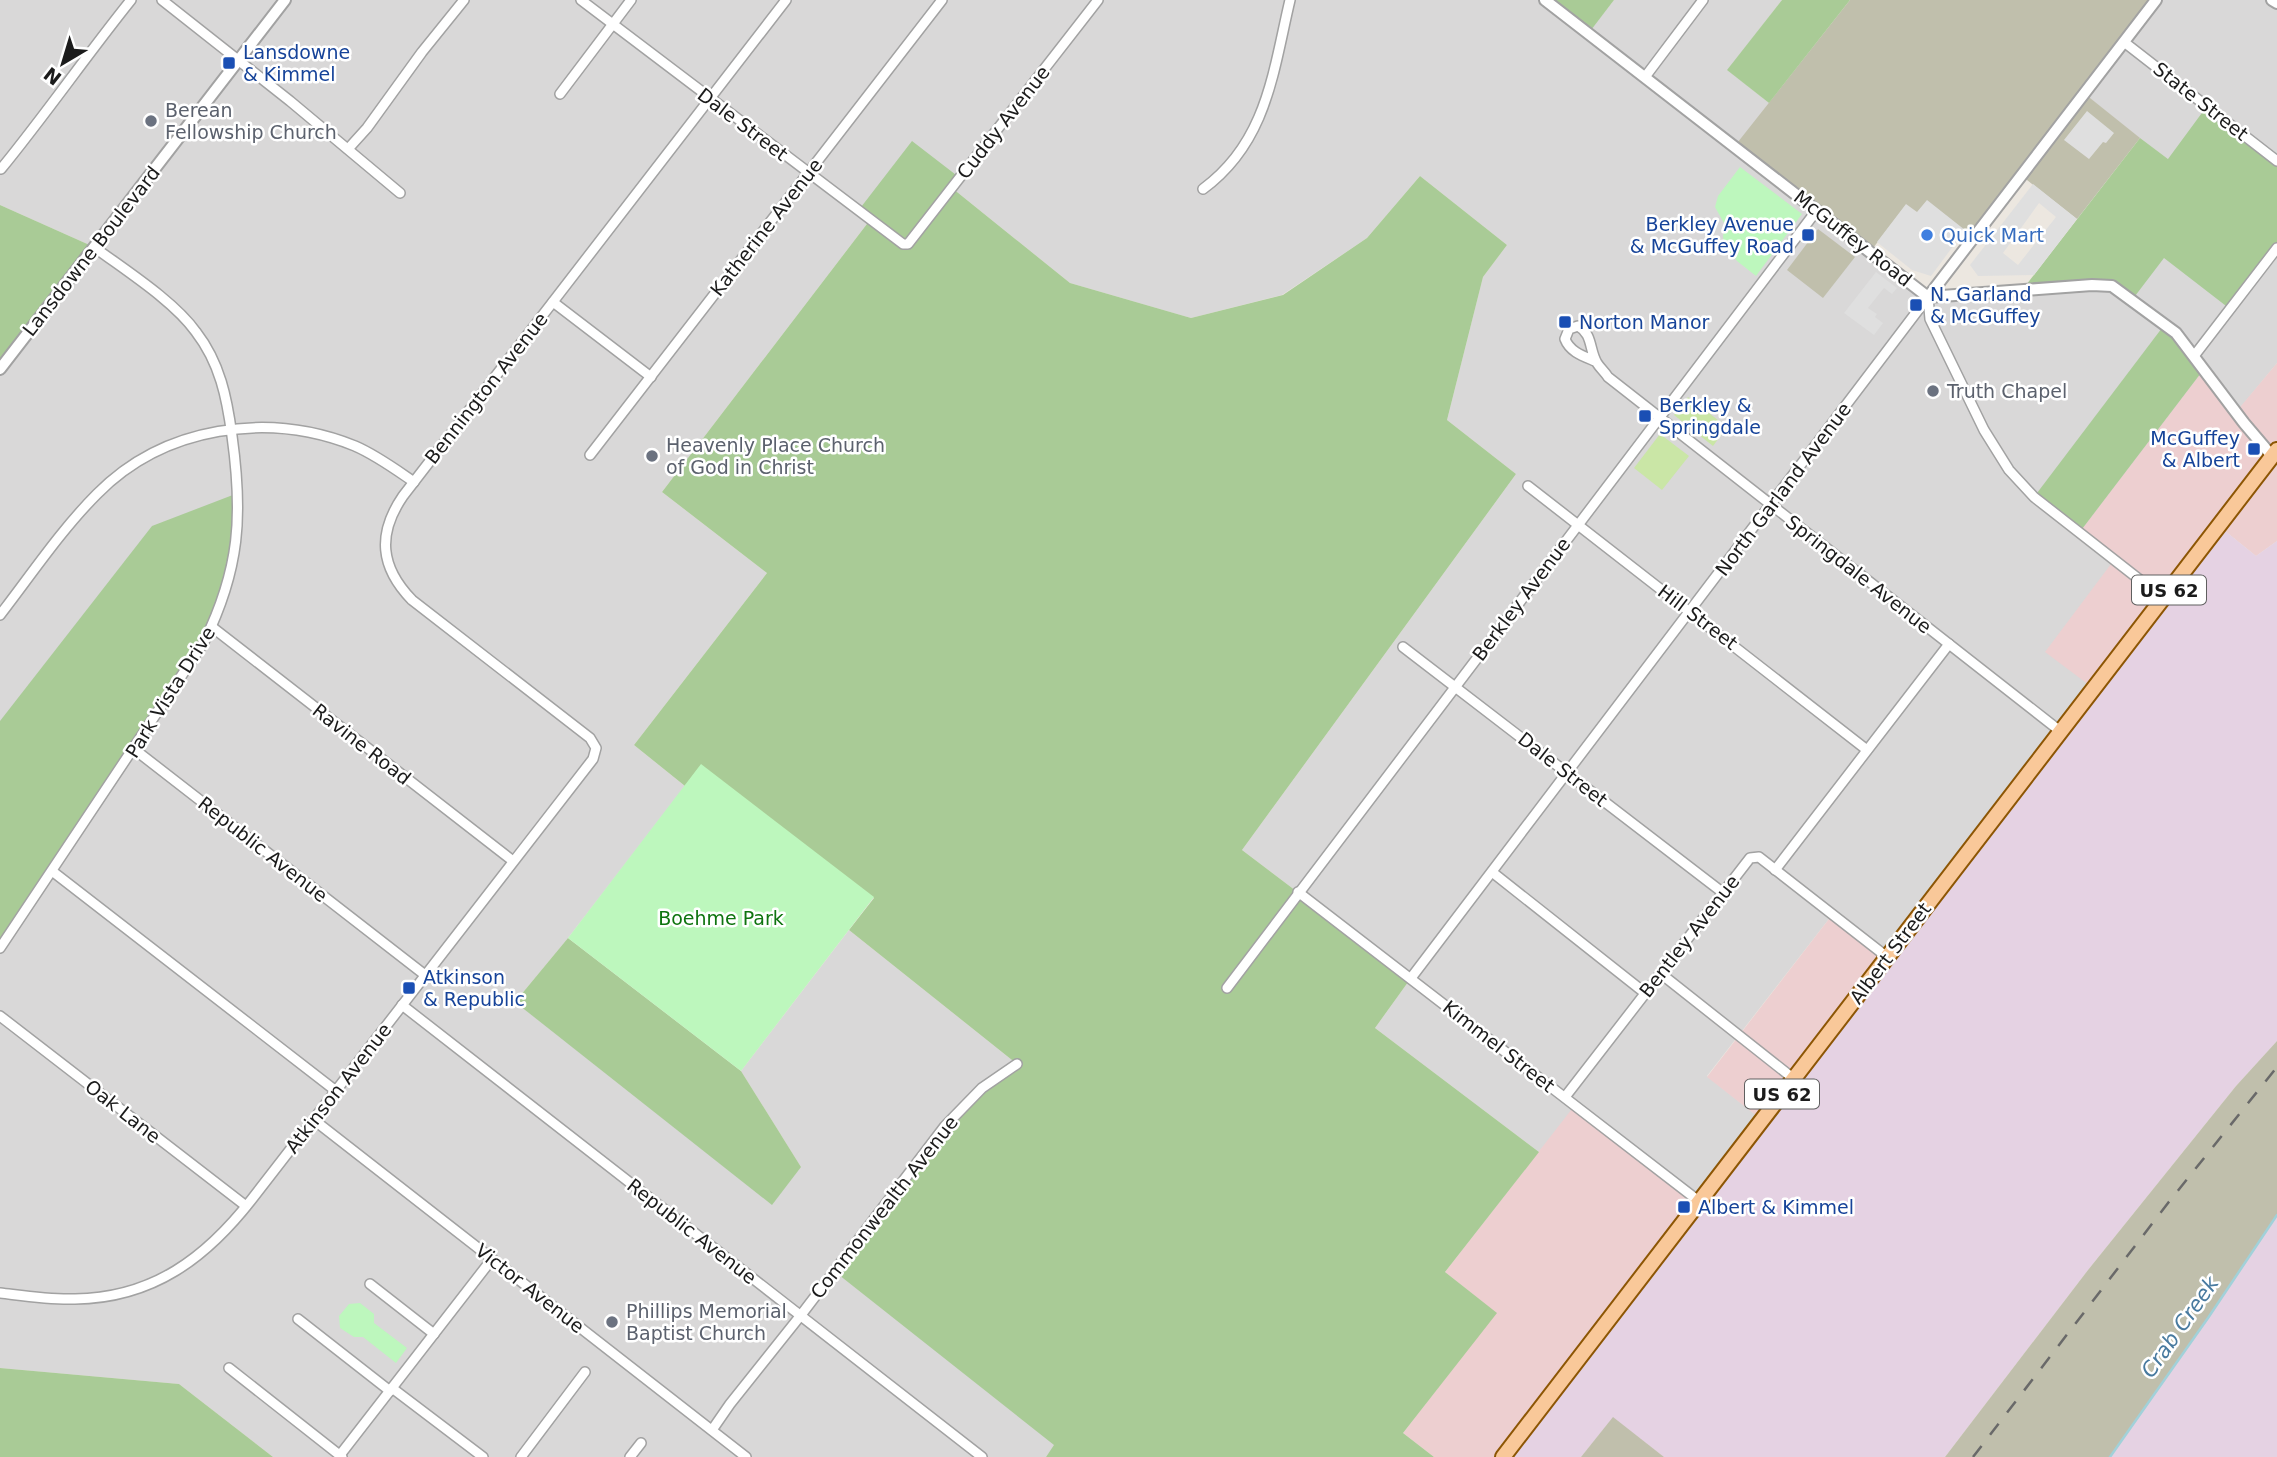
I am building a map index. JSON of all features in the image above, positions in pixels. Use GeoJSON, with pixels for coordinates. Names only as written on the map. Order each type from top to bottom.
{"type":"FeatureCollection","features":[{"type":"Feature","properties":{"kind":"main road","name":"Albert Street"},"geometry":{"type":"LineString","coordinates":[[1503,1457],[2275,453]]}},
{"type":"Feature","properties":{"kind":"street"},"geometry":{"type":"LineString","coordinates":[[1,169],[131,0]]}},
{"type":"Feature","properties":{"kind":"street"},"geometry":{"type":"LineString","coordinates":[[162,0],[400,193]]}},
{"type":"Feature","properties":{"kind":"street","name":"Lansdowne Boulevard"},"geometry":{"type":"LineString","coordinates":[[0,369],[285,0]]}},
{"type":"Feature","properties":{"kind":"street"},"geometry":{"type":"LineString","coordinates":[[348,149],[464,0]]}},
{"type":"Feature","properties":{"kind":"street","name":"Dale Street"},"geometry":{"type":"LineString","coordinates":[[580,0],[903,244],[908,244]]}},
{"type":"Feature","properties":{"kind":"street"},"geometry":{"type":"LineString","coordinates":[[560,94],[631,0]]}},
{"type":"Feature","properties":{"kind":"street","name":"Bennington Avenue"},"geometry":{"type":"LineString","coordinates":[[596,748],[590,738],[412,600],[395,579],[387,559],[387,529],[393,511],[414,482],[786,0]]}},
{"type":"Feature","properties":{"kind":"street","name":"Katherine Avenue"},"geometry":{"type":"LineString","coordinates":[[590,455],[942,0]]}},
{"type":"Feature","properties":{"kind":"street","name":"Cuddy Avenue"},"geometry":{"type":"LineString","coordinates":[[908,244],[1098,0]]}},
{"type":"Feature","properties":{"kind":"street"},"geometry":{"type":"LineString","coordinates":[[1203,189],[1233,160],[1257,123],[1268,96],[1290,0]]}},
{"type":"Feature","properties":{"kind":"street","name":"McGuffey Road"},"geometry":{"type":"LineString","coordinates":[[1545,0],[1928,297],[2107,284],[2176,333],[2244,422],[2275,453]]}},
{"type":"Feature","properties":{"kind":"street"},"geometry":{"type":"LineString","coordinates":[[1645,77],[1703,0]]}},
{"type":"Feature","properties":{"kind":"street","name":"North Garland Avenue"},"geometry":{"type":"LineString","coordinates":[[1411,978],[2156,0]]}},
{"type":"Feature","properties":{"kind":"street"},"geometry":{"type":"LineString","coordinates":[[2273,0],[2277,4]]}},
{"type":"Feature","properties":{"kind":"street","name":"State Street"},"geometry":{"type":"LineString","coordinates":[[2124,42],[2277,161]]}},
{"type":"Feature","properties":{"kind":"street","name":"Berkley Avenue"},"geometry":{"type":"LineString","coordinates":[[1227,988],[1817,211]]}},
{"type":"Feature","properties":{"kind":"street","name":"Park Vista Drive"},"geometry":{"type":"LineString","coordinates":[[0,948],[192,664],[212,627],[228,584],[237,538],[238,493],[231,429],[222,379],[211,354],[181,315],[94,247]]}},
{"type":"Feature","properties":{"kind":"street"},"geometry":{"type":"LineString","coordinates":[[2194,356],[2277,248]]}},
{"type":"Feature","properties":{"kind":"street"},"geometry":{"type":"LineString","coordinates":[[1928,297],[1930,319],[1984,430],[2008,470],[2034,497],[2163,598]]}},
{"type":"Feature","properties":{"kind":"street"},"geometry":{"type":"LineString","coordinates":[[553,302],[651,377]]}},
{"type":"Feature","properties":{"kind":"street","name":"Springdale Avenue"},"geometry":{"type":"LineString","coordinates":[[1595,361],[1608,377],[2060,731]]}},
{"type":"Feature","properties":{"kind":"street"},"geometry":{"type":"LineString","coordinates":[[0,615],[98,492],[120,473],[184,439],[231,429],[288,428],[325,435],[373,455],[414,482]]}},
{"type":"Feature","properties":{"kind":"street","name":"Hill Street"},"geometry":{"type":"LineString","coordinates":[[1528,486],[1867,750]]}},
{"type":"Feature","properties":{"kind":"street","name":"Ravine Road"},"geometry":{"type":"LineString","coordinates":[[212,627],[513,861]]}},
{"type":"Feature","properties":{"kind":"street"},"geometry":{"type":"LineString","coordinates":[[1887,957],[1775,870],[1949,644]]}},
{"type":"Feature","properties":{"kind":"street","name":"Dale Street"},"geometry":{"type":"LineString","coordinates":[[1403,647],[1722,892]]}},
{"type":"Feature","properties":{"kind":"street","name":"Atkinson Avenue"},"geometry":{"type":"LineString","coordinates":[[0,1293],[78,1299],[118,1294],[164,1278],[200,1255],[229,1228],[247,1206],[593,759],[596,748]]}},
{"type":"Feature","properties":{"kind":"street","name":"Republic Avenue"},"geometry":{"type":"LineString","coordinates":[[134,750],[425,975]]}},
{"type":"Feature","properties":{"kind":"street","name":"Bentley Avenue"},"geometry":{"type":"LineString","coordinates":[[1565,1097],[1750,858],[1759,857],[1775,870]]}},
{"type":"Feature","properties":{"kind":"street"},"geometry":{"type":"LineString","coordinates":[[52,871],[336,1091]]}},
{"type":"Feature","properties":{"kind":"street"},"geometry":{"type":"LineString","coordinates":[[1492,872],[1645,993]]}},
{"type":"Feature","properties":{"kind":"street","name":"Kimmel Street"},"geometry":{"type":"LineString","coordinates":[[1298,892],[1700,1202]]}},
{"type":"Feature","properties":{"kind":"street"},"geometry":{"type":"LineString","coordinates":[[1660,973],[1794,1079]]}},
{"type":"Feature","properties":{"kind":"street","name":"Republic Avenue"},"geometry":{"type":"LineString","coordinates":[[402,1005],[982,1457]]}},
{"type":"Feature","properties":{"kind":"street","name":"Oak Lane"},"geometry":{"type":"LineString","coordinates":[[0,1016],[247,1206]]}},
{"type":"Feature","properties":{"kind":"street","name":"Commonwealth Avenue"},"geometry":{"type":"LineString","coordinates":[[712,1430],[945,1126],[982,1088],[1017,1064]]}},
{"type":"Feature","properties":{"kind":"street","name":"Victor Avenue"},"geometry":{"type":"LineString","coordinates":[[314,1120],[746,1457]]}},
{"type":"Feature","properties":{"kind":"street"},"geometry":{"type":"LineString","coordinates":[[229,1368],[341,1456],[492,1259]]}},
{"type":"Feature","properties":{"kind":"street"},"geometry":{"type":"LineString","coordinates":[[370,1284],[434,1334]]}},
{"type":"Feature","properties":{"kind":"street"},"geometry":{"type":"LineString","coordinates":[[298,1319],[484,1457]]}},
{"type":"Feature","properties":{"kind":"street"},"geometry":{"type":"LineString","coordinates":[[521,1457],[585,1372]]}},
{"type":"Feature","properties":{"kind":"street"},"geometry":{"type":"LineString","coordinates":[[630,1457],[641,1443]]}},
{"type":"Feature","properties":{"kind":"shaded area"},"geometry":{"type":"Polygon","coordinates":[[[0,0],[1549,0],[1588,33],[1614,0],[1782,0],[1728,70],[1769,103],[1735,147],[1928,297],[2023,289],[2164,258],[2277,248],[2277,363],[2114,560],[2093,688],[1887,957],[1832,915],[1707,1076],[1762,1120],[1700,1202],[1576,1106],[1539,1152],[1375,1028],[1411,978],[1242,850],[1516,474],[1447,420],[1483,277],[1507,245],[1420,176],[1367,238],[1282,295],[1191,318],[1070,283],[952,188],[870,220],[662,492],[767,573],[634,745],[685,786],[515,1002],[801,1167],[741,1071],[849,930],[1017,1064],[835,1271],[1055,1445],[1046,1457],[273,1457],[179,1384],[0,1368],[0,369],[94,247],[0,205],[0,0]]]}},
{"type":"Feature","properties":{"kind":"shaded area"},"geometry":{"type":"Polygon","coordinates":[[[1850,0],[2156,0],[2085,94],[2140,138],[2077,219],[2022,176],[1974,238],[1927,201],[1917,213],[1906,205],[1870,252],[1734,147],[1850,0]]]}},
{"type":"Feature","properties":{"kind":"shaded area"},"geometry":{"type":"Polygon","coordinates":[[[2156,0],[2273,0],[2277,3],[2277,161],[2168,159],[2139,138],[2077,219],[2022,176],[2156,0]]]}},
{"type":"Feature","properties":{"kind":"shaded area"},"geometry":{"type":"Polygon","coordinates":[[[2087,111],[2114,133],[2089,159],[2064,140],[2087,111]]]}},
{"type":"Feature","properties":{"kind":"shaded area"},"geometry":{"type":"Polygon","coordinates":[[[2033,184],[2077,219],[2034,275],[1978,276],[1970,265],[2033,184]],[[2039,203],[2003,253],[2018,265],[2056,217],[2039,203]]]}},
{"type":"Feature","properties":{"kind":"shaded area"},"geometry":{"type":"Polygon","coordinates":[[[1927,200],[1965,230],[1931,276],[1912,270],[1877,242],[1906,204],[1917,212],[1927,200]]]}},
{"type":"Feature","properties":{"kind":"shaded area"},"geometry":{"type":"Polygon","coordinates":[[[1818,229],[1855,257],[1823,298],[1787,270],[1818,229]]]}},
{"type":"Feature","properties":{"kind":"shaded area"},"geometry":{"type":"Polygon","coordinates":[[[1876,272],[1897,288],[1892,294],[1884,288],[1868,308],[1877,314],[1875,317],[1883,323],[1874,335],[1844,313],[1876,272]]]}},
{"type":"Feature","properties":{"kind":"shaded area"},"geometry":{"type":"Polygon","coordinates":[[[2277,363],[2277,450],[2272,456],[2277,466],[2277,541],[2256,556],[2219,526],[2093,688],[2045,652],[2114,560],[2079,533],[2204,369],[2236,412],[2277,363]]]}},
{"type":"Feature","properties":{"kind":"shaded area"},"geometry":{"type":"Polygon","coordinates":[[[2219,526],[2256,556],[2277,541],[2277,1041],[2236,1086],[2088,1270],[1945,1457],[1664,1457],[1613,1418],[1581,1457],[1503,1457],[2219,526]]]}},
{"type":"Feature","properties":{"kind":"shaded area"},"geometry":{"type":"Polygon","coordinates":[[[1832,915],[1887,957],[1762,1120],[1707,1077],[1832,915]]]}},
{"type":"Feature","properties":{"kind":"shaded area"},"geometry":{"type":"Polygon","coordinates":[[[2277,1041],[2277,1215],[2110,1457],[1945,1457],[2088,1270],[2236,1086],[2277,1041]]]}},
{"type":"Feature","properties":{"kind":"shaded area"},"geometry":{"type":"Polygon","coordinates":[[[1575,1105],[1700,1202],[1503,1457],[1434,1457],[1403,1433],[1496,1313],[1445,1272],[1575,1105]]]}},
{"type":"Feature","properties":{"kind":"shaded area"},"geometry":{"type":"Polygon","coordinates":[[[2277,1215],[2277,1457],[2110,1457],[2208,1318],[2277,1215]]]}},
{"type":"Feature","properties":{"kind":"shaded area"},"geometry":{"type":"Polygon","coordinates":[[[1613,1417],[1664,1457],[1581,1457],[1613,1417]]]}},
{"type":"Feature","properties":{"kind":"green space"},"geometry":{"type":"Polygon","coordinates":[[[1549,0],[1614,0],[1588,34],[1549,0]]]}},
{"type":"Feature","properties":{"kind":"green space"},"geometry":{"type":"Polygon","coordinates":[[[1782,0],[1850,0],[1769,103],[1727,70],[1782,0]]]}},
{"type":"Feature","properties":{"kind":"green space"},"geometry":{"type":"Polygon","coordinates":[[[2207,106],[2277,161],[2277,248],[2230,309],[2164,258],[2132,300],[2112,286],[2023,289],[2140,138],[2168,159],[2207,106]]]}},
{"type":"Feature","properties":{"kind":"green space"},"geometry":{"type":"Polygon","coordinates":[[[912,141],[960,178],[952,188],[1070,283],[1191,318],[1283,295],[1367,238],[1420,176],[1507,245],[1483,277],[1447,420],[1516,474],[1242,850],[1411,978],[1375,1028],[1539,1152],[1445,1272],[1497,1313],[1403,1433],[1434,1457],[1046,1457],[1054,1445],[834,1271],[963,1106],[1017,1064],[849,930],[874,898],[701,765],[685,786],[634,745],[767,573],[662,492],[870,220],[858,211],[912,141]]]}},
{"type":"Feature","properties":{"kind":"green space"},"geometry":{"type":"Polygon","coordinates":[[[1740,167],[1802,214],[1756,276],[1724,246],[1725,225],[1715,207],[1718,196],[1740,167]]]}},
{"type":"Feature","properties":{"kind":"green space"},"geometry":{"type":"Polygon","coordinates":[[[0,205],[94,247],[0,369],[0,205]]]}},
{"type":"Feature","properties":{"kind":"green space"},"geometry":{"type":"Polygon","coordinates":[[[2165,324],[2204,369],[2079,533],[2034,497],[2165,324]]]}},
{"type":"Feature","properties":{"kind":"green space"},"geometry":{"type":"Polygon","coordinates":[[[1688,397],[1727,427],[1713,446],[1674,415],[1688,397]]]}},
{"type":"Feature","properties":{"kind":"green space"},"geometry":{"type":"Polygon","coordinates":[[[1660,434],[1689,456],[1662,490],[1634,468],[1660,434]]]}},
{"type":"Feature","properties":{"kind":"green space"},"geometry":{"type":"Polygon","coordinates":[[[238,493],[234,561],[204,642],[0,948],[0,721],[152,526],[238,493]]]}},
{"type":"Feature","properties":{"kind":"green space","name":"Boehme Park"},"geometry":{"type":"Polygon","coordinates":[[[701,764],[874,897],[741,1071],[568,938],[701,764]]]}},
{"type":"Feature","properties":{"kind":"green space"},"geometry":{"type":"Polygon","coordinates":[[[568,938],[741,1071],[801,1167],[772,1205],[515,1002],[568,938]]]}},
{"type":"Feature","properties":{"kind":"green space"},"geometry":{"type":"Polygon","coordinates":[[[360,1303],[374,1314],[374,1323],[407,1348],[396,1363],[363,1337],[354,1337],[340,1328],[339,1316],[349,1304],[360,1303]]]}},
{"type":"Feature","properties":{"kind":"green space"},"geometry":{"type":"Polygon","coordinates":[[[0,1368],[179,1384],[273,1457],[0,1457],[0,1368]]]}},
{"type":"Feature","properties":{"kind":"waterway","name":"Crab Creek"},"geometry":{"type":"LineString","coordinates":[[2110,1457],[2277,1215]]}},
{"type":"Feature","properties":{"kind":"railway"},"geometry":{"type":"LineString","coordinates":[[1973,1457],[2168,1203],[2277,1067]]}},
{"type":"Feature","properties":{"kind":"place","name":"Lansdowne & Kimmel"},"geometry":{"type":"Point","coordinates":[229,63]}},
{"type":"Feature","properties":{"kind":"place","name":"Berean Fellowship Church"},"geometry":{"type":"Point","coordinates":[151,121]}},
{"type":"Feature","properties":{"kind":"place","name":"Berkley Avenue & McGuffey Road"},"geometry":{"type":"Point","coordinates":[1808,235]}},
{"type":"Feature","properties":{"kind":"place","name":"Quick Mart"},"geometry":{"type":"Point","coordinates":[1927,235]}},
{"type":"Feature","properties":{"kind":"place","name":"N. Garland & McGuffey"},"geometry":{"type":"Point","coordinates":[1916,305]}},
{"type":"Feature","properties":{"kind":"place","name":"Norton Manor"},"geometry":{"type":"Point","coordinates":[1565,322]}},
{"type":"Feature","properties":{"kind":"place","name":"Truth Chapel"},"geometry":{"type":"Point","coordinates":[1933,391]}},
{"type":"Feature","properties":{"kind":"place","name":"Berkley & Springdale"},"geometry":{"type":"Point","coordinates":[1645,416]}},
{"type":"Feature","properties":{"kind":"place","name":"McGuffey & Albert"},"geometry":{"type":"Point","coordinates":[2254,449]}},
{"type":"Feature","properties":{"kind":"place","name":"Heavenly Place Church of God in Christ"},"geometry":{"type":"Point","coordinates":[652,456]}},
{"type":"Feature","properties":{"kind":"place","name":"Atkinson & Republic"},"geometry":{"type":"Point","coordinates":[409,988]}},
{"type":"Feature","properties":{"kind":"place","name":"Albert & Kimmel"},"geometry":{"type":"Point","coordinates":[1684,1207]}},
{"type":"Feature","properties":{"kind":"place","name":"Phillips Memorial Baptist Church"},"geometry":{"type":"Point","coordinates":[612,1322]}}]}
